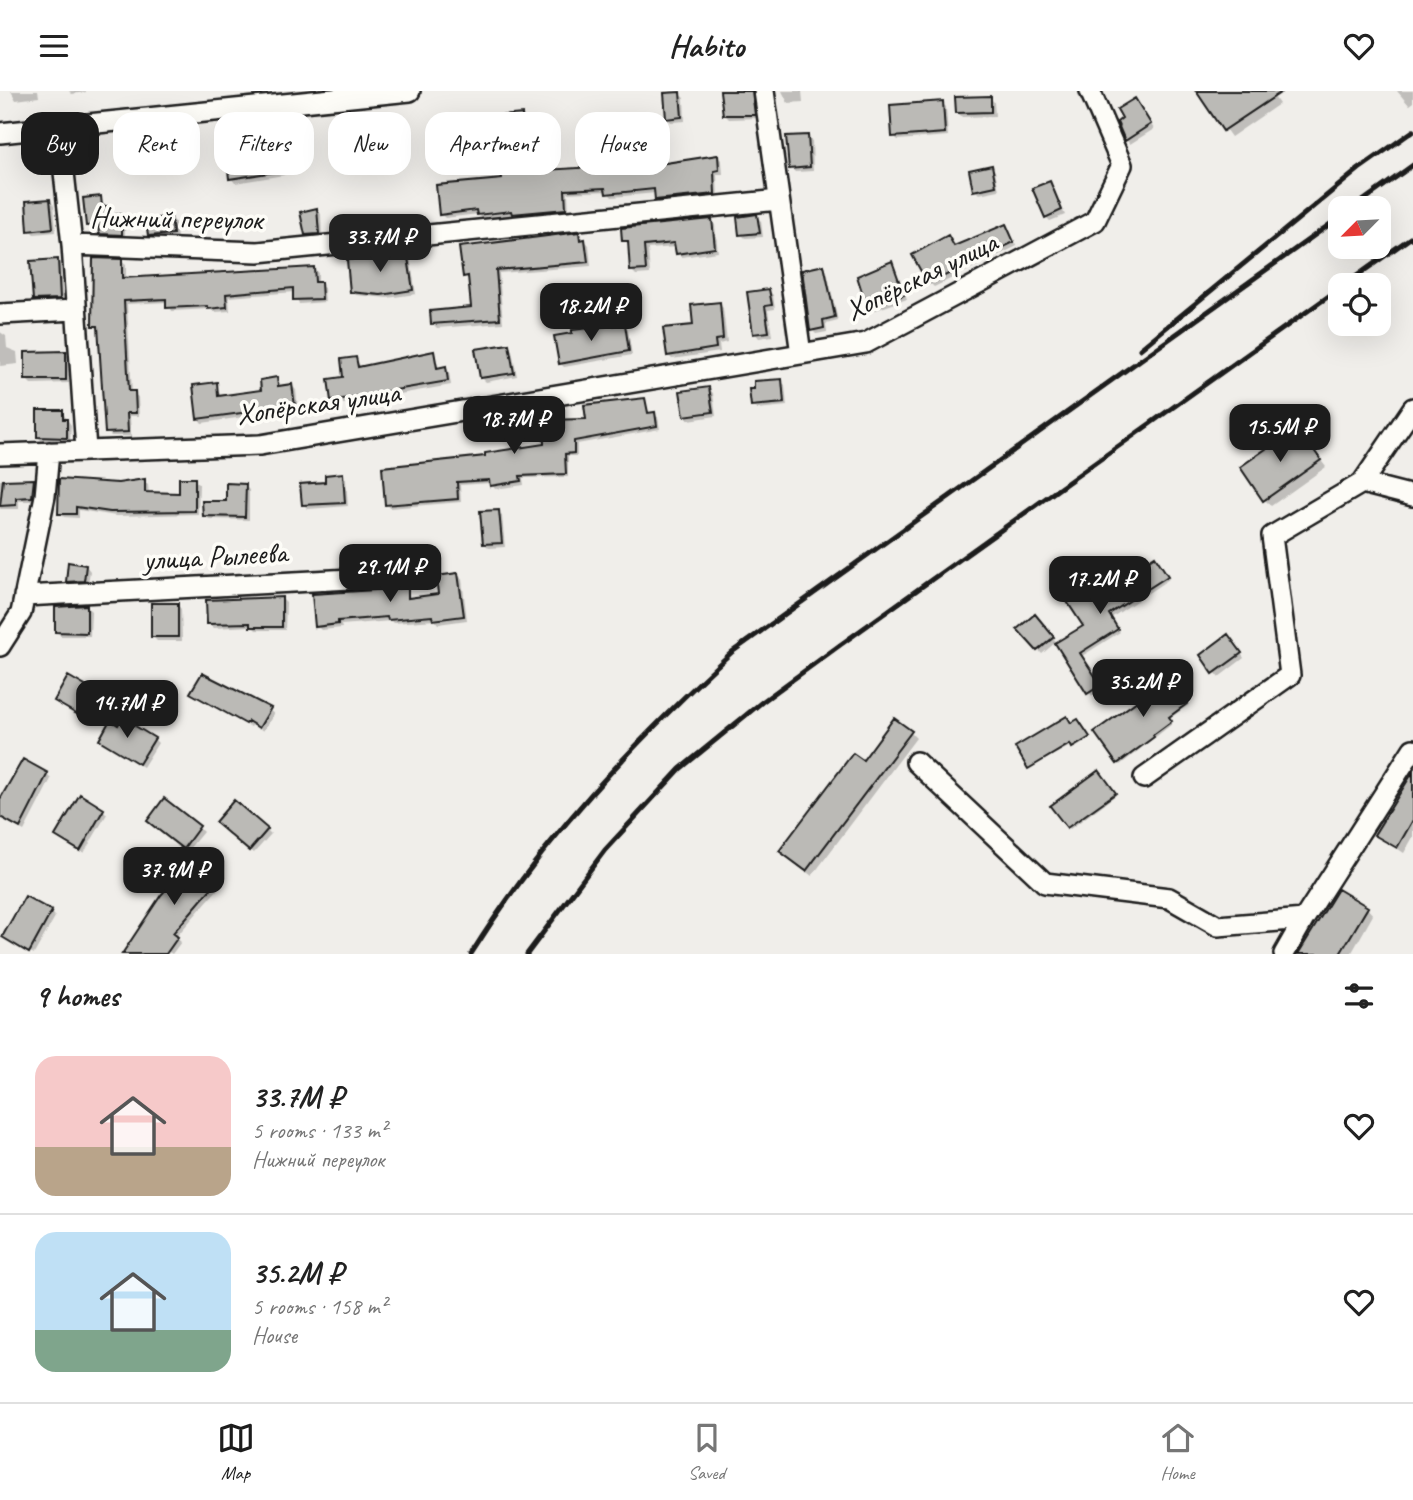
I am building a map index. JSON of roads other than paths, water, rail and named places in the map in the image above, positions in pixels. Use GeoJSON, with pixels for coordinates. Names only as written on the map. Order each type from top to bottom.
{"type":"FeatureCollection","features":[{"type":"Feature","properties":{"kind":"street"},"geometry":{"type":"LineString","coordinates":[[99,123],[410,91]]}},
{"type":"Feature","properties":{"kind":"street"},"geometry":{"type":"LineString","coordinates":[[764,91],[801,354]]}},
{"type":"Feature","properties":{"kind":"street","name":"Хопёрская улица"},"geometry":{"type":"LineString","coordinates":[[0,454],[260,445],[866,343],[1095,221],[1122,165],[1090,91]]}},
{"type":"Feature","properties":{"kind":"street"},"geometry":{"type":"LineString","coordinates":[[0,133],[21,131]]}},
{"type":"Feature","properties":{"kind":"street"},"geometry":{"type":"LineString","coordinates":[[64,175],[72,245],[86,450]]}},
{"type":"Feature","properties":{"kind":"street","name":"Нижний переулок"},"geometry":{"type":"LineString","coordinates":[[72,245],[258,252],[779,200]]}},
{"type":"Feature","properties":{"kind":"street"},"geometry":{"type":"LineString","coordinates":[[0,314],[75,310]]}},
{"type":"Feature","properties":{"kind":"street"},"geometry":{"type":"LineString","coordinates":[[1144,778],[1290,675],[1272,536],[1362,483],[1413,408]]}},
{"type":"Feature","properties":{"kind":"street"},"geometry":{"type":"LineString","coordinates":[[0,646],[20,613],[44,496],[49,451]]}},
{"type":"Feature","properties":{"kind":"street"},"geometry":{"type":"LineString","coordinates":[[1362,483],[1413,496]]}},
{"type":"Feature","properties":{"kind":"street","name":"улица Рылеева"},"geometry":{"type":"LineString","coordinates":[[24,596],[408,576]]}},
{"type":"Feature","properties":{"kind":"street"},"geometry":{"type":"LineString","coordinates":[[1284,954],[1413,749]]}},
{"type":"Feature","properties":{"kind":"street"},"geometry":{"type":"LineString","coordinates":[[916,762],[1045,883],[1169,898],[1218,926],[1304,919]]}},
{"type":"Feature","properties":{"kind":"railway"},"geometry":{"type":"LineString","coordinates":[[1140,349],[1359,169],[1413,131]]}},
{"type":"Feature","properties":{"kind":"railway"},"geometry":{"type":"LineString","coordinates":[[1370,196],[1413,165]]}},
{"type":"Feature","properties":{"kind":"railway"},"geometry":{"type":"LineString","coordinates":[[471,954],[528,871],[591,794],[660,721],[732,652],[1328,226]]}},
{"type":"Feature","properties":{"kind":"railway"},"geometry":{"type":"LineString","coordinates":[[1361,273],[1413,236]]}},
{"type":"Feature","properties":{"kind":"railway"},"geometry":{"type":"LineString","coordinates":[[527,954],[605,850],[680,769],[762,702],[840,645],[1328,297]]}}]}
